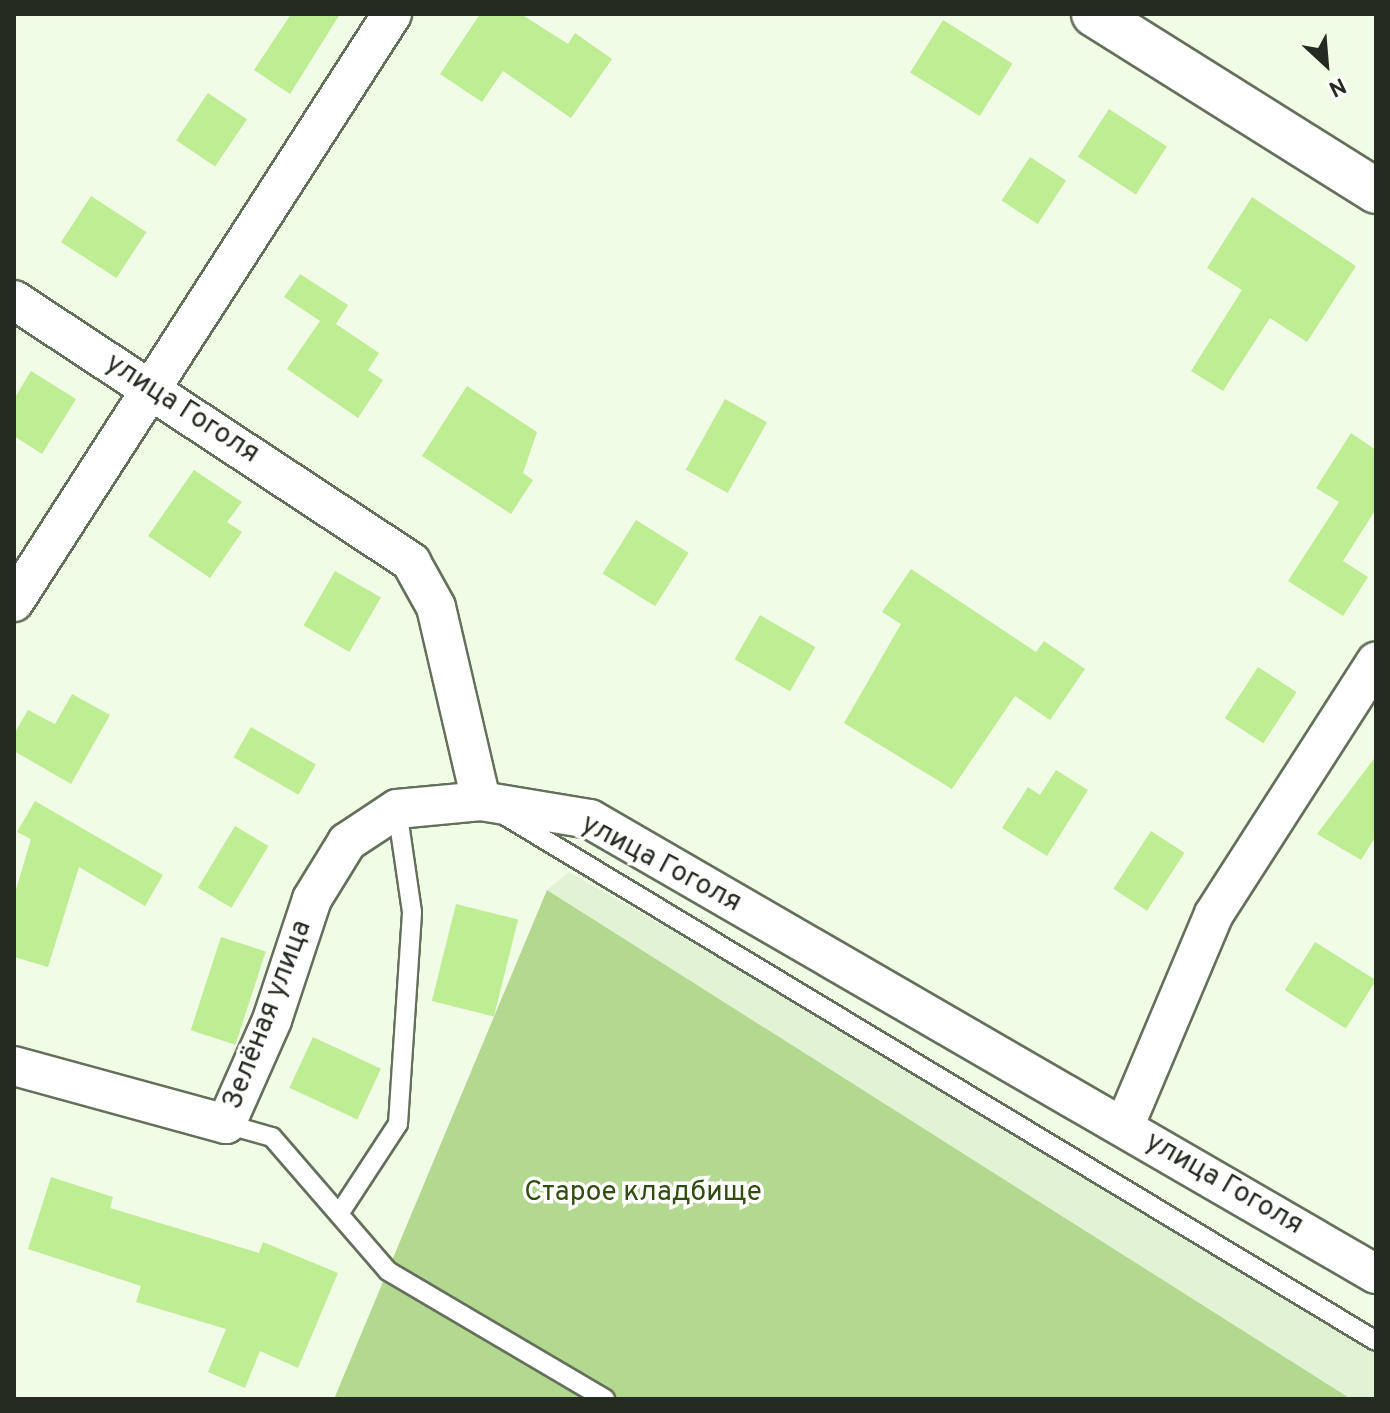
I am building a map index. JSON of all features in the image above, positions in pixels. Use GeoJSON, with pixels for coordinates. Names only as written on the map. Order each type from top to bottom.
{"type":"FeatureCollection","features":[{"type":"Feature","properties":{"kind":"street"},"geometry":{"type":"LineString","coordinates":[[14,602],[150,386],[392,14]]}},
{"type":"Feature","properties":{"kind":"street"},"geometry":{"type":"LineString","coordinates":[[1094,14],[1376,191]]}},
{"type":"Feature","properties":{"kind":"street","name":"улица Гоголя"},"geometry":{"type":"LineString","coordinates":[[14,300],[150,386],[411,562],[436,607],[481,801],[590,819],[1376,1274]]}},
{"type":"Feature","properties":{"kind":"street"},"geometry":{"type":"LineString","coordinates":[[1124,1127],[1214,914],[1376,662]]}},
{"type":"Feature","properties":{"kind":"street","name":"Зелёная улица"},"geometry":{"type":"LineString","coordinates":[[14,1066],[226,1124],[272,1020],[312,899],[347,842],[397,809],[481,801]]}},
{"type":"Feature","properties":{"kind":"lane"},"geometry":{"type":"LineString","coordinates":[[481,801],[1376,1341]]}},
{"type":"Feature","properties":{"kind":"lane"},"geometry":{"type":"LineString","coordinates":[[339,1214],[398,1124],[412,912],[397,809]]}},
{"type":"Feature","properties":{"kind":"lane"},"geometry":{"type":"LineString","coordinates":[[226,1124],[272,1137],[388,1271],[605,1399]]}},
{"type":"Feature","properties":{"kind":"shaded area"},"geometry":{"type":"Polygon","coordinates":[[[569,872],[1376,1331],[1376,1399],[1351,1399],[547,890],[569,872]]]}},
{"type":"Feature","properties":{"kind":"green space","name":"Старое кладбище"},"geometry":{"type":"Polygon","coordinates":[[[547,890],[1351,1399],[334,1399],[547,890]]]}},
{"type":"Feature","properties":{"kind":"building"},"geometry":{"type":"Polygon","coordinates":[[[291,14],[340,14],[290,94],[254,70],[291,14]]]}},
{"type":"Feature","properties":{"kind":"building"},"geometry":{"type":"Polygon","coordinates":[[[480,14],[521,14],[568,44],[575,33],[612,59],[571,118],[503,71],[482,102],[440,74],[480,14]]]}},
{"type":"Feature","properties":{"kind":"building"},"geometry":{"type":"Polygon","coordinates":[[[943,20],[1013,63],[980,116],[910,73],[943,20]]]}},
{"type":"Feature","properties":{"kind":"building"},"geometry":{"type":"Polygon","coordinates":[[[208,93],[247,119],[215,167],[176,140],[208,93]]]}},
{"type":"Feature","properties":{"kind":"building"},"geometry":{"type":"Polygon","coordinates":[[[1109,109],[1167,147],[1136,194],[1078,157],[1109,109]]]}},
{"type":"Feature","properties":{"kind":"building"},"geometry":{"type":"Polygon","coordinates":[[[1030,157],[1066,180],[1038,224],[1002,201],[1030,157]]]}},
{"type":"Feature","properties":{"kind":"building"},"geometry":{"type":"Polygon","coordinates":[[[91,196],[146,232],[116,278],[61,242],[91,196]]]}},
{"type":"Feature","properties":{"kind":"building"},"geometry":{"type":"Polygon","coordinates":[[[1252,197],[1356,266],[1307,342],[1270,318],[1223,391],[1191,371],[1242,290],[1207,268],[1252,197]]]}},
{"type":"Feature","properties":{"kind":"building"},"geometry":{"type":"Polygon","coordinates":[[[300,274],[348,305],[336,324],[379,353],[368,370],[383,380],[358,418],[287,369],[320,321],[284,297],[300,274]]]}},
{"type":"Feature","properties":{"kind":"building"},"geometry":{"type":"Polygon","coordinates":[[[31,371],[76,399],[42,454],[14,436],[14,399],[31,371]]]}},
{"type":"Feature","properties":{"kind":"building"},"geometry":{"type":"Polygon","coordinates":[[[467,386],[537,432],[523,473],[533,480],[511,514],[422,456],[467,386]]]}},
{"type":"Feature","properties":{"kind":"building"},"geometry":{"type":"Polygon","coordinates":[[[725,399],[767,422],[728,493],[686,470],[725,399]]]}},
{"type":"Feature","properties":{"kind":"building"},"geometry":{"type":"Polygon","coordinates":[[[1351,433],[1376,450],[1376,509],[1343,561],[1368,577],[1343,616],[1288,581],[1339,502],[1316,488],[1351,433]]]}},
{"type":"Feature","properties":{"kind":"building"},"geometry":{"type":"Polygon","coordinates":[[[194,470],[242,502],[227,522],[242,532],[210,578],[148,536],[194,470]]]}},
{"type":"Feature","properties":{"kind":"building"},"geometry":{"type":"Polygon","coordinates":[[[636,520],[689,553],[655,606],[603,573],[636,520]]]}},
{"type":"Feature","properties":{"kind":"building"},"geometry":{"type":"Polygon","coordinates":[[[911,569],[1036,652],[1044,641],[1085,669],[1050,720],[1015,696],[952,789],[844,723],[901,624],[882,612],[911,569]]]}},
{"type":"Feature","properties":{"kind":"building"},"geometry":{"type":"Polygon","coordinates":[[[335,571],[381,598],[349,652],[304,626],[335,571]]]}},
{"type":"Feature","properties":{"kind":"building"},"geometry":{"type":"Polygon","coordinates":[[[760,615],[815,647],[790,691],[734,659],[760,615]]]}},
{"type":"Feature","properties":{"kind":"building"},"geometry":{"type":"Polygon","coordinates":[[[1258,667],[1297,692],[1263,743],[1225,718],[1258,667]]]}},
{"type":"Feature","properties":{"kind":"building"},"geometry":{"type":"Polygon","coordinates":[[[72,694],[110,715],[71,784],[14,751],[14,734],[28,710],[55,724],[72,694]]]}},
{"type":"Feature","properties":{"kind":"building"},"geometry":{"type":"Polygon","coordinates":[[[251,727],[316,764],[298,795],[234,757],[251,727]]]}},
{"type":"Feature","properties":{"kind":"building"},"geometry":{"type":"Polygon","coordinates":[[[1376,756],[1376,836],[1361,860],[1317,834],[1376,756]]]}},
{"type":"Feature","properties":{"kind":"building"},"geometry":{"type":"Polygon","coordinates":[[[1056,770],[1088,790],[1047,856],[1002,828],[1028,787],[1040,795],[1056,770]]]}},
{"type":"Feature","properties":{"kind":"building"},"geometry":{"type":"Polygon","coordinates":[[[35,801],[163,875],[145,906],[79,867],[48,967],[14,957],[14,896],[31,839],[17,832],[35,801]]]}},
{"type":"Feature","properties":{"kind":"building"},"geometry":{"type":"Polygon","coordinates":[[[235,826],[268,846],[231,908],[198,888],[235,826]]]}},
{"type":"Feature","properties":{"kind":"building"},"geometry":{"type":"Polygon","coordinates":[[[1151,831],[1185,853],[1147,911],[1113,889],[1151,831]]]}},
{"type":"Feature","properties":{"kind":"building"},"geometry":{"type":"Polygon","coordinates":[[[456,904],[518,919],[494,1017],[432,1001],[456,904]]]}},
{"type":"Feature","properties":{"kind":"building"},"geometry":{"type":"Polygon","coordinates":[[[221,937],[266,952],[235,1045],[191,1030],[221,937]]]}},
{"type":"Feature","properties":{"kind":"building"},"geometry":{"type":"Polygon","coordinates":[[[1315,942],[1376,980],[1346,1028],[1285,990],[1315,942]]]}},
{"type":"Feature","properties":{"kind":"building"},"geometry":{"type":"Polygon","coordinates":[[[313,1037],[381,1069],[357,1119],[289,1088],[313,1037]]]}},
{"type":"Feature","properties":{"kind":"building"},"geometry":{"type":"Polygon","coordinates":[[[51,1177],[113,1197],[110,1208],[259,1253],[263,1242],[338,1273],[298,1368],[260,1351],[245,1388],[208,1372],[226,1329],[136,1302],[141,1286],[28,1249],[51,1177]]]}}]}
